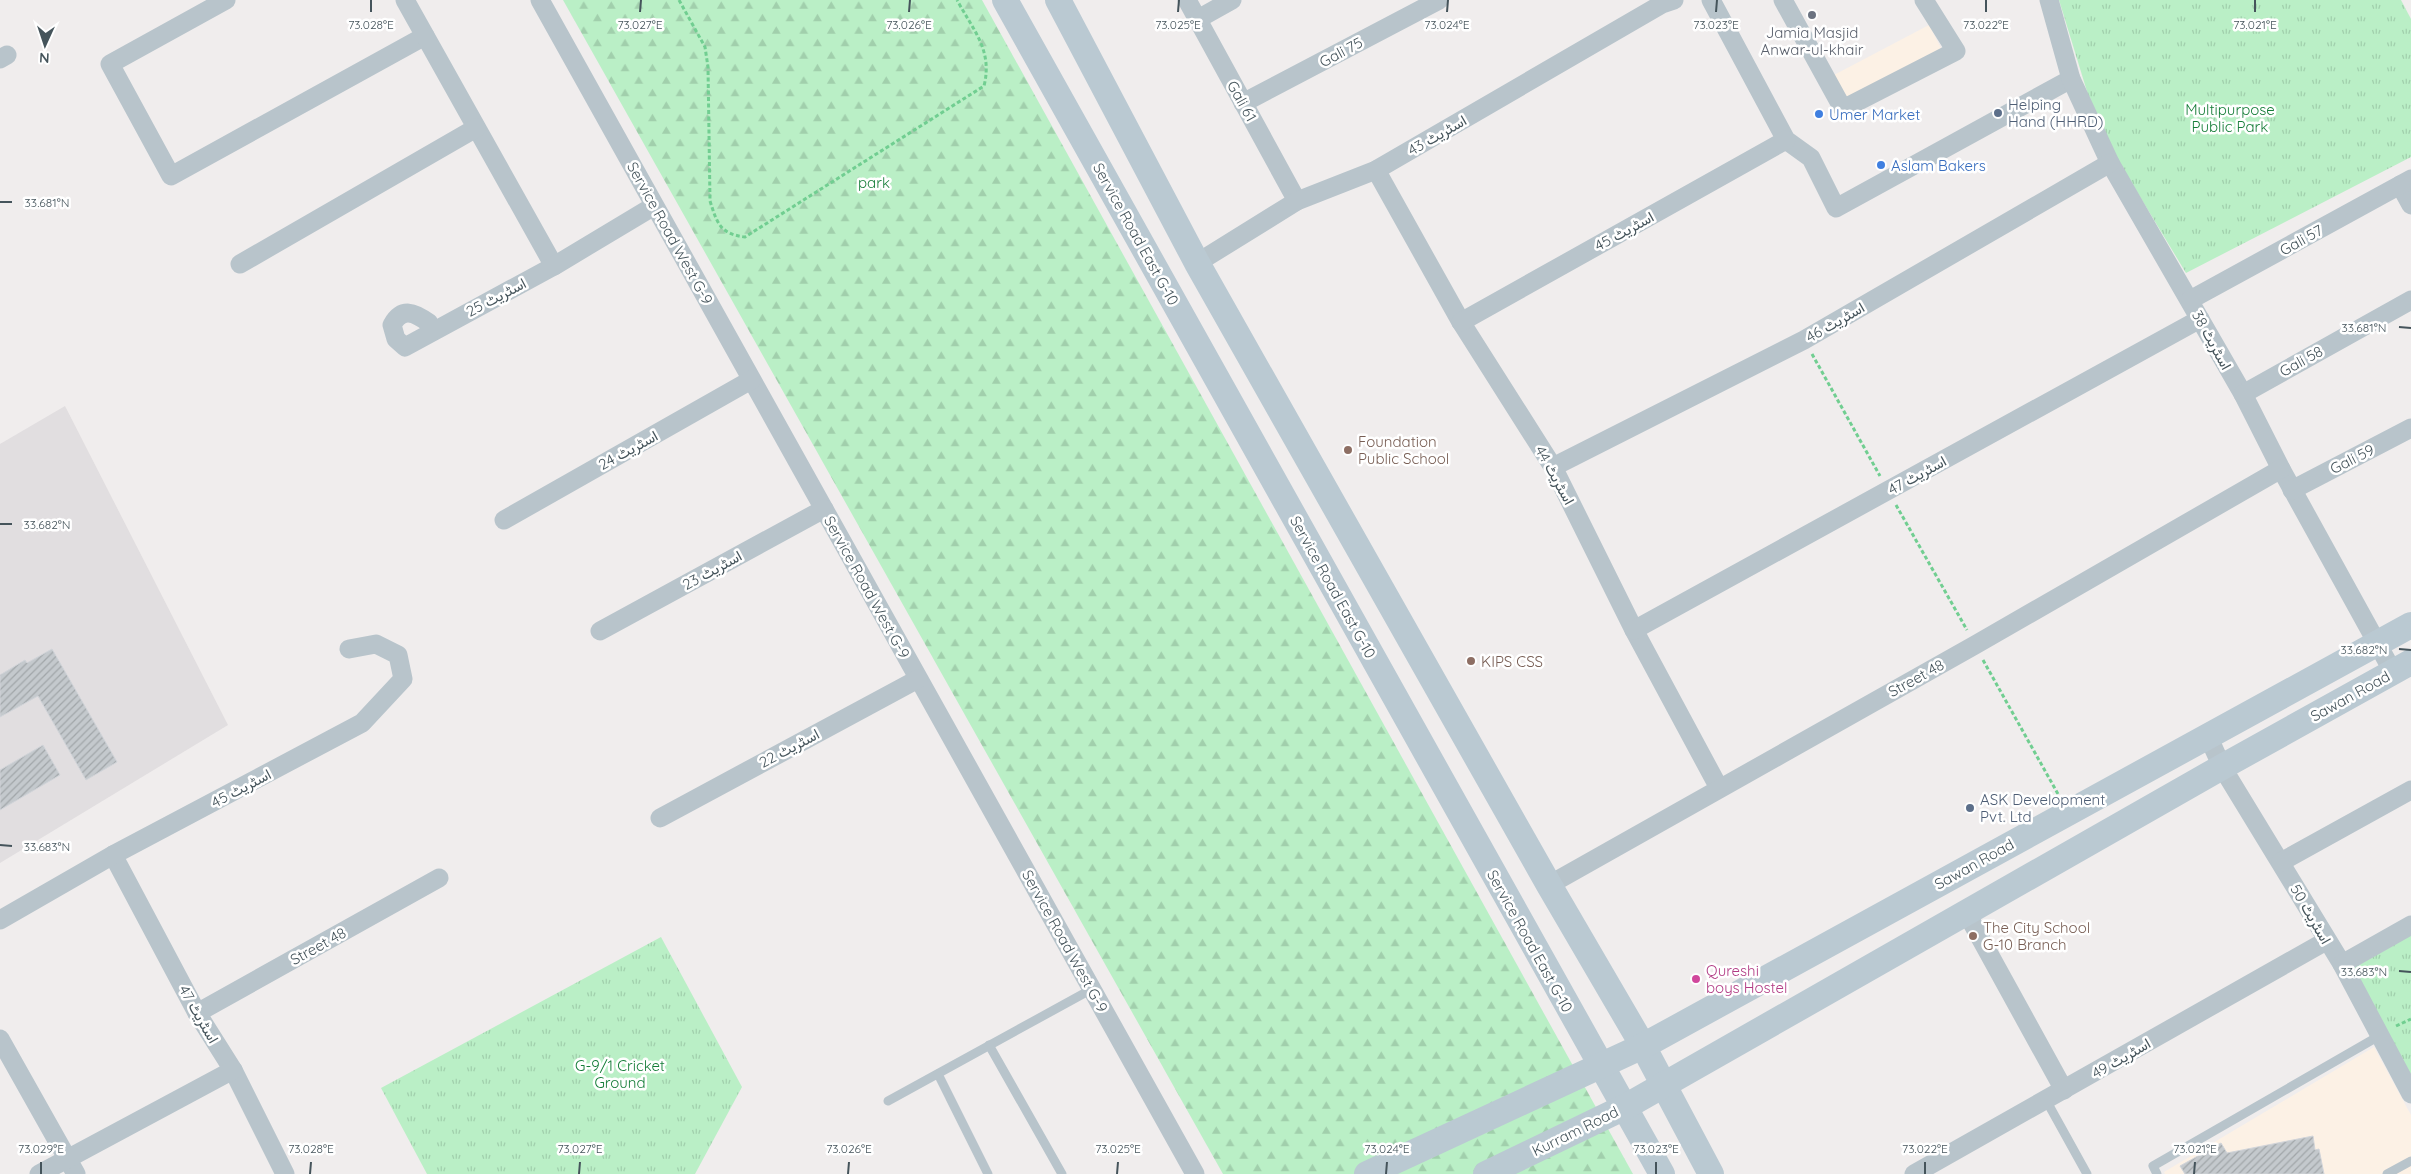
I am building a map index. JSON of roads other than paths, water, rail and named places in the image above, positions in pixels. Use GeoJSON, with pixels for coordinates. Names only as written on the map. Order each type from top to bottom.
{"type":"FeatureCollection","features":[{"type":"Feature","properties":{"kind":"main road","name":"Service Road East G-10"},"geometry":{"type":"LineString","coordinates":[[1005,0],[1662,1174]]}},
{"type":"Feature","properties":{"kind":"main road"},"geometry":{"type":"LineString","coordinates":[[1058,0],[1197,263],[1548,885],[1643,1046],[1662,1086],[1711,1174]]}},
{"type":"Feature","properties":{"kind":"main road","name":"Sawan Road"},"geometry":{"type":"LineString","coordinates":[[1366,1174],[1643,1046],[2411,624]]}},
{"type":"Feature","properties":{"kind":"main road","name":"Sawan Road"},"geometry":{"type":"LineString","coordinates":[[1662,1086],[2222,767],[2402,668]]}},
{"type":"Feature","properties":{"kind":"main road","name":"Kurram Road"},"geometry":{"type":"LineString","coordinates":[[1486,1174],[1625,1107],[1662,1086]]}},
{"type":"Feature","properties":{"kind":"street"},"geometry":{"type":"LineString","coordinates":[[226,0],[110,64],[171,176],[425,36]]}},
{"type":"Feature","properties":{"kind":"street"},"geometry":{"type":"LineString","coordinates":[[405,0],[554,266]]}},
{"type":"Feature","properties":{"kind":"street","name":"Service Road West G-9"},"geometry":{"type":"LineString","coordinates":[[540,0],[1195,1174]]}},
{"type":"Feature","properties":{"kind":"street","name":"Gali 61"},"geometry":{"type":"LineString","coordinates":[[1187,0],[1298,201]]}},
{"type":"Feature","properties":{"kind":"street"},"geometry":{"type":"LineString","coordinates":[[1198,19],[1232,0]]}},
{"type":"Feature","properties":{"kind":"street","name":"Gali 75"},"geometry":{"type":"LineString","coordinates":[[1243,103],[1439,0]]}},
{"type":"Feature","properties":{"kind":"street"},"geometry":{"type":"LineString","coordinates":[[1711,0],[1786,140],[1811,158],[1836,208],[2071,79]]}},
{"type":"Feature","properties":{"kind":"street"},"geometry":{"type":"LineString","coordinates":[[1783,0],[1843,109],[1956,51],[1924,0]]}},
{"type":"Feature","properties":{"kind":"street","name":"اسٹریٹ 38"},"geometry":{"type":"LineString","coordinates":[[2049,0],[2071,79],[2110,164],[2243,394],[2292,490],[2376,642],[2402,668]]}},
{"type":"Feature","properties":{"kind":"street","name":"اسٹریٹ 43"},"geometry":{"type":"LineString","coordinates":[[1197,263],[1298,201],[1376,170],[1665,2]]}},
{"type":"Feature","properties":{"kind":"street"},"geometry":{"type":"LineString","coordinates":[[240,264],[476,128]]}},
{"type":"Feature","properties":{"kind":"street","name":"اسٹریٹ 45"},"geometry":{"type":"LineString","coordinates":[[1461,322],[1786,140]]}},
{"type":"Feature","properties":{"kind":"street","name":"اسٹریٹ 46"},"geometry":{"type":"LineString","coordinates":[[1553,466],[1804,340],[2110,164]]}},
{"type":"Feature","properties":{"kind":"street","name":"اسٹریٹ 44"},"geometry":{"type":"LineString","coordinates":[[1376,170],[1461,322],[1553,466],[1634,630],[1719,788]]}},
{"type":"Feature","properties":{"kind":"street"},"geometry":{"type":"LineString","coordinates":[[2406,182],[2411,205]]}},
{"type":"Feature","properties":{"kind":"street","name":"Gali 57"},"geometry":{"type":"LineString","coordinates":[[2190,300],[2406,182]]}},
{"type":"Feature","properties":{"kind":"street","name":"اسٹریٹ 25"},"geometry":{"type":"LineString","coordinates":[[431,330],[429,323],[414,313],[404,312],[397,316],[392,325],[396,339],[405,347],[554,266],[654,206]]}},
{"type":"Feature","properties":{"kind":"street","name":"Gali 58"},"geometry":{"type":"LineString","coordinates":[[2243,394],[2411,300]]}},
{"type":"Feature","properties":{"kind":"street","name":"اسٹریٹ 47"},"geometry":{"type":"LineString","coordinates":[[1634,630],[2200,319]]}},
{"type":"Feature","properties":{"kind":"street","name":"اسٹریٹ 24"},"geometry":{"type":"LineString","coordinates":[[504,520],[752,380]]}},
{"type":"Feature","properties":{"kind":"street","name":"Gali 59"},"geometry":{"type":"LineString","coordinates":[[2292,490],[2411,428]]}},
{"type":"Feature","properties":{"kind":"street","name":"Street 48"},"geometry":{"type":"LineString","coordinates":[[1548,885],[1975,645],[2281,469]]}},
{"type":"Feature","properties":{"kind":"street","name":"اسٹریٹ 23"},"geometry":{"type":"LineString","coordinates":[[600,631],[824,509]]}},
{"type":"Feature","properties":{"kind":"street","name":"اسٹریٹ 45"},"geometry":{"type":"LineString","coordinates":[[0,920],[113,855],[362,722],[403,679],[398,655],[376,644],[349,649]]}},
{"type":"Feature","properties":{"kind":"street","name":"اسٹریٹ 22"},"geometry":{"type":"LineString","coordinates":[[660,818],[918,679]]}},
{"type":"Feature","properties":{"kind":"street","name":"اسٹریٹ 50"},"geometry":{"type":"LineString","coordinates":[[2208,736],[2222,767],[2281,862],[2326,941],[2387,1031],[2411,1094]]}},
{"type":"Feature","properties":{"kind":"street"},"geometry":{"type":"LineString","coordinates":[[2281,862],[2411,790]]}},
{"type":"Feature","properties":{"kind":"street","name":"اسٹریٹ 47"},"geometry":{"type":"LineString","coordinates":[[113,855],[197,1013],[233,1070],[285,1174]]}},
{"type":"Feature","properties":{"kind":"street","name":"Street 48"},"geometry":{"type":"LineString","coordinates":[[197,1013],[439,878]]}},
{"type":"Feature","properties":{"kind":"street"},"geometry":{"type":"LineString","coordinates":[[1966,912],[2064,1090]]}},
{"type":"Feature","properties":{"kind":"street"},"geometry":{"type":"LineString","coordinates":[[2342,964],[2411,926]]}},
{"type":"Feature","properties":{"kind":"street","name":"اسٹریٹ 49"},"geometry":{"type":"LineString","coordinates":[[1914,1174],[2326,941]]}},
{"type":"Feature","properties":{"kind":"street"},"geometry":{"type":"LineString","coordinates":[[0,1039],[71,1166]]}},
{"type":"Feature","properties":{"kind":"street"},"geometry":{"type":"LineString","coordinates":[[39,1174],[71,1166],[233,1070]]}},
{"type":"Feature","properties":{"kind":"lane"},"geometry":{"type":"LineString","coordinates":[[888,1101],[1092,989]]}},
{"type":"Feature","properties":{"kind":"lane"},"geometry":{"type":"LineString","coordinates":[[2157,1174],[2153,1166],[2387,1031]]}},
{"type":"Feature","properties":{"kind":"lane"},"geometry":{"type":"LineString","coordinates":[[990,1046],[1062,1174]]}},
{"type":"Feature","properties":{"kind":"lane"},"geometry":{"type":"LineString","coordinates":[[938,1074],[988,1174]]}},
{"type":"Feature","properties":{"kind":"lane"},"geometry":{"type":"LineString","coordinates":[[2046,1100],[2087,1174]]}},
{"type":"Feature","properties":{"kind":"lane"},"geometry":{"type":"LineString","coordinates":[[2387,1174],[2411,1161]]}},
{"type":"Feature","properties":{"kind":"place","name":"Jamia Masjid Anwar-ul-khair"},"geometry":{"type":"Point","coordinates":[1812,15]}},
{"type":"Feature","properties":{"kind":"place","name":"Helping Hand (HHRD)"},"geometry":{"type":"Point","coordinates":[1998,113]}},
{"type":"Feature","properties":{"kind":"place","name":"Umer Market"},"geometry":{"type":"Point","coordinates":[1819,114]}},
{"type":"Feature","properties":{"kind":"place","name":"Aslam Bakers"},"geometry":{"type":"Point","coordinates":[1881,165]}},
{"type":"Feature","properties":{"kind":"place","name":"Foundation Public School"},"geometry":{"type":"Point","coordinates":[1348,450]}},
{"type":"Feature","properties":{"kind":"place","name":"KIPS CSS"},"geometry":{"type":"Point","coordinates":[1471,661]}},
{"type":"Feature","properties":{"kind":"place","name":"ASK Development Pvt. Ltd"},"geometry":{"type":"Point","coordinates":[1970,808]}},
{"type":"Feature","properties":{"kind":"place","name":"The City School G-10 Branch"},"geometry":{"type":"Point","coordinates":[1973,936]}},
{"type":"Feature","properties":{"kind":"place","name":"Qureshi boys Hostel"},"geometry":{"type":"Point","coordinates":[1696,979]}},
{"type":"Feature","properties":{"kind":"park label","name":"Multipurpose Public Park"},"geometry":{"type":"Point","coordinates":[2230,118]}},
{"type":"Feature","properties":{"kind":"park label","name":"park"},"geometry":{"type":"Point","coordinates":[874,182]}},
{"type":"Feature","properties":{"kind":"park label","name":"G-9/1 Cricket Ground"},"geometry":{"type":"Point","coordinates":[620,1074]}}]}
